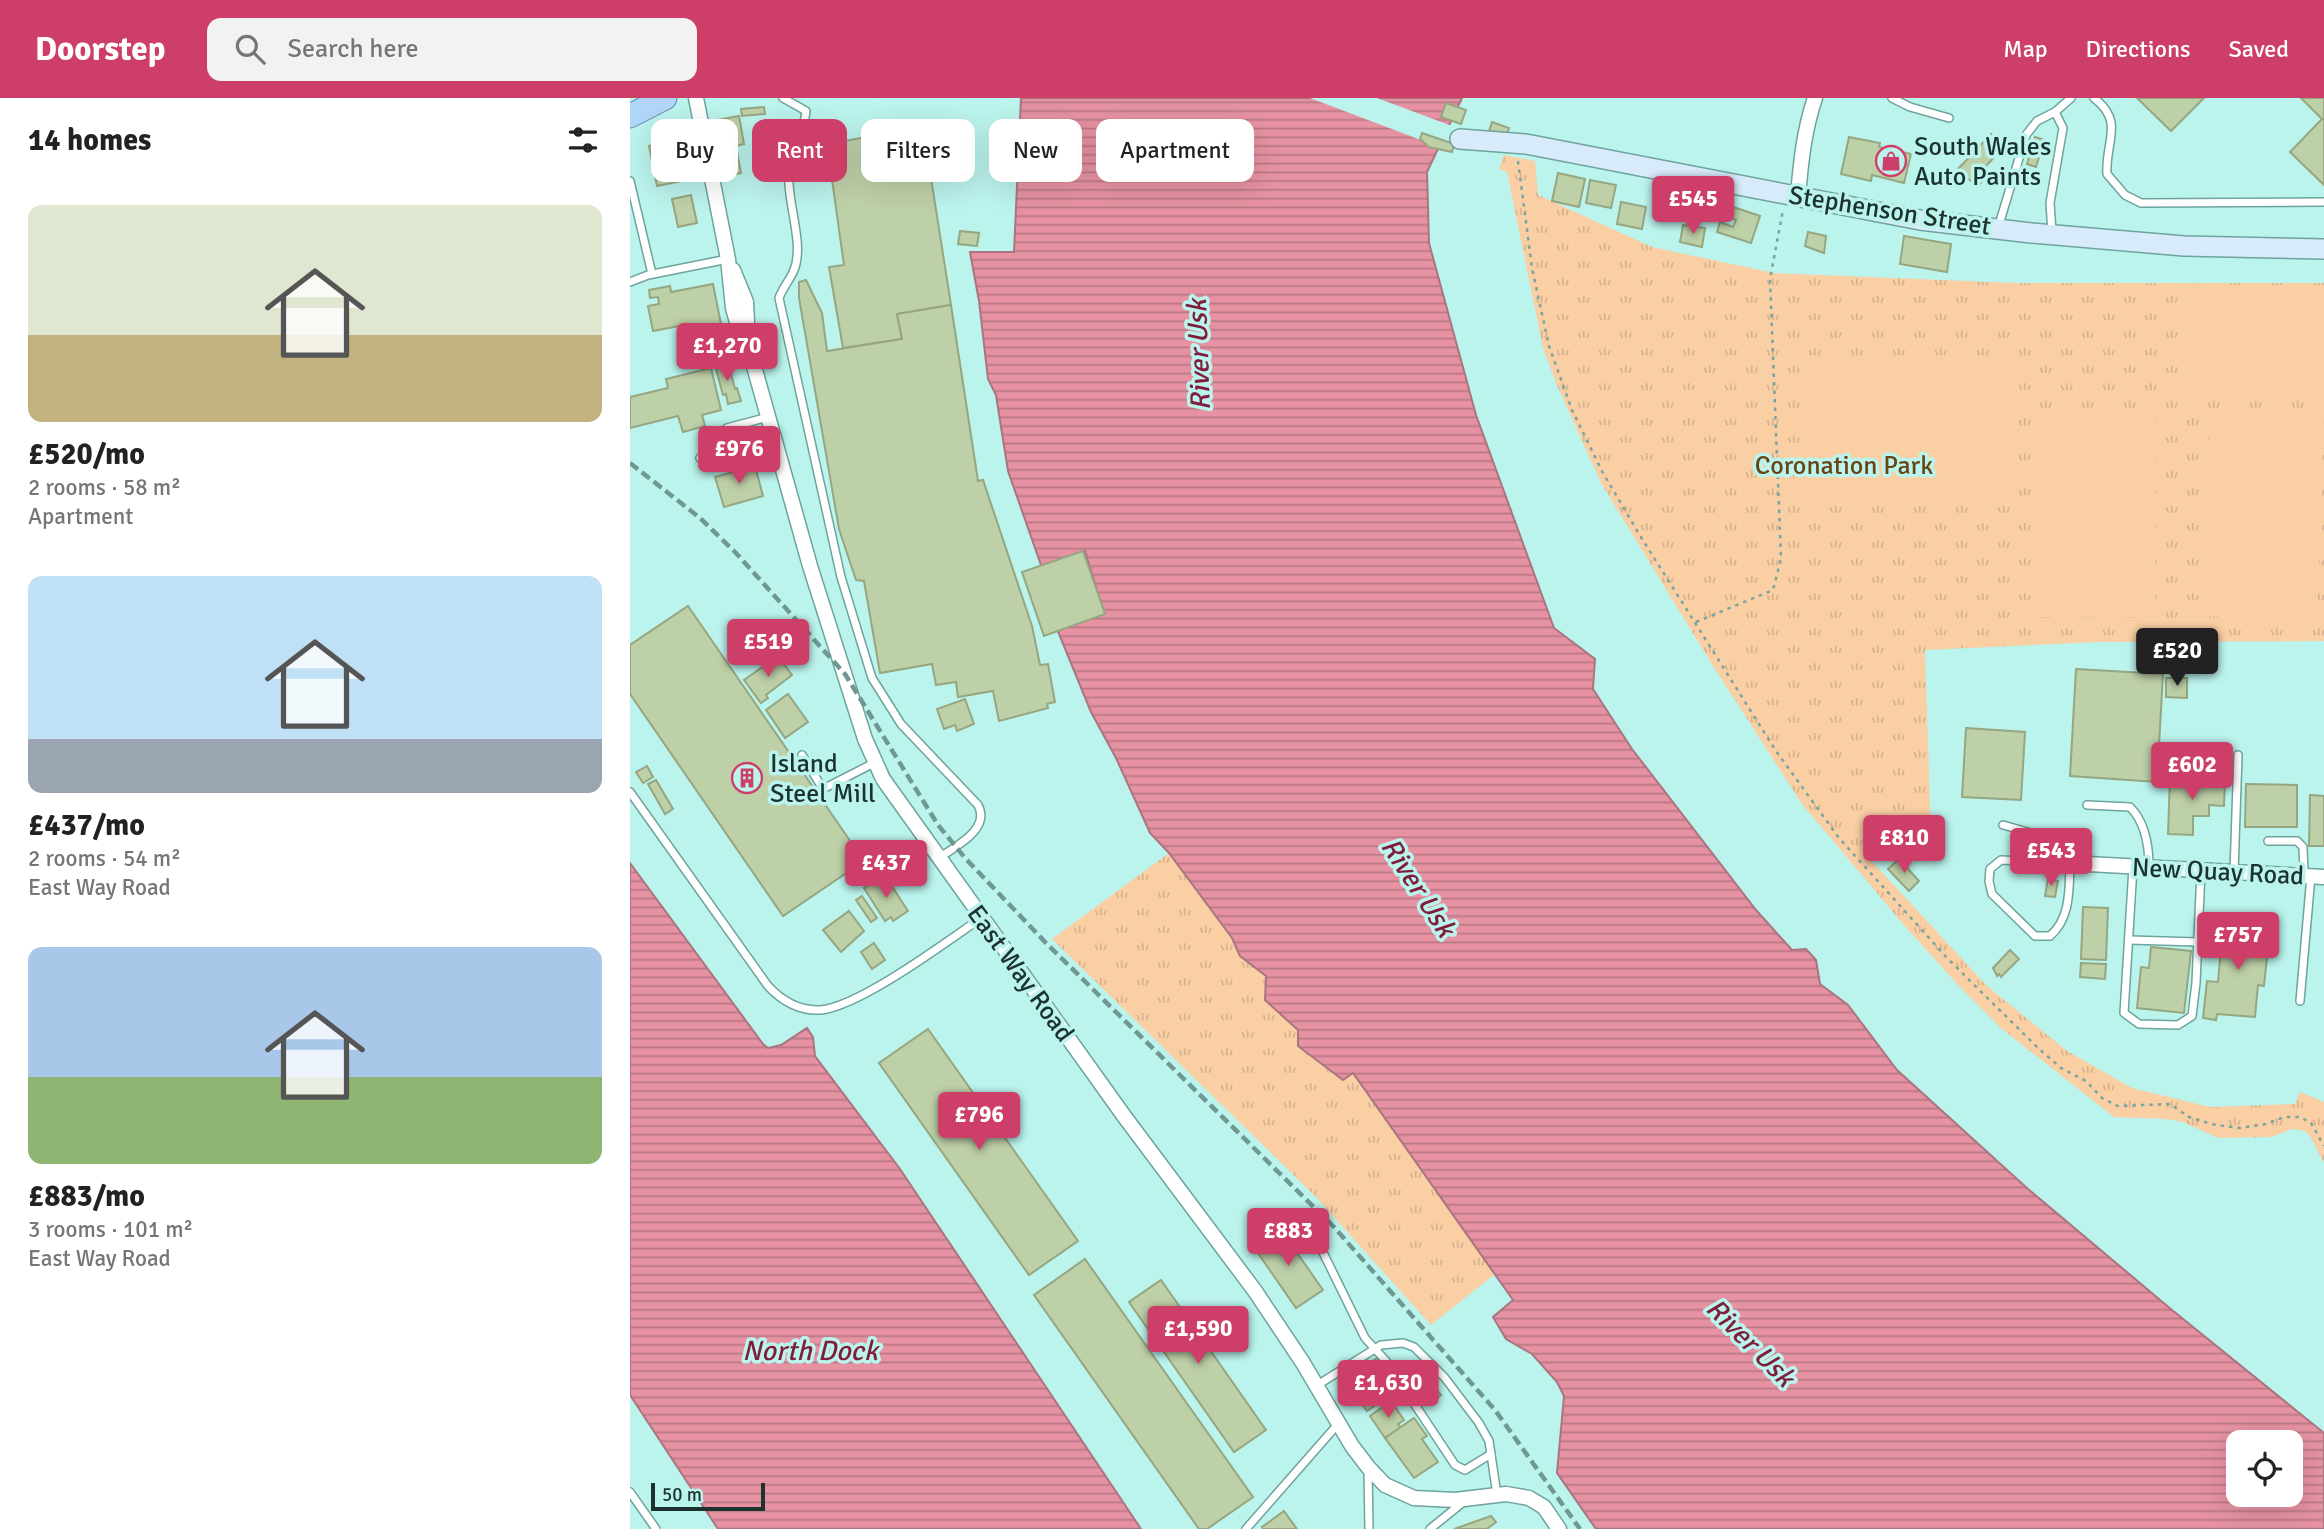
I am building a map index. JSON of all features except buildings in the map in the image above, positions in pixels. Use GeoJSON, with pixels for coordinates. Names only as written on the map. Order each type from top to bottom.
{"type":"FeatureCollection","features":[{"type":"Feature","properties":{"kind":"main road"},"geometry":{"type":"LineString","coordinates":[[630,116],[665,98]]}},
{"type":"Feature","properties":{"kind":"street","name":"East Way Road"},"geometry":{"type":"LineString","coordinates":[[696,98],[728,259],[736,319],[748,345],[810,566],[874,763],[890,790],[1124,1116],[1255,1291],[1368,1467],[1385,1485],[1415,1498],[1455,1500],[1497,1495],[1518,1496],[1538,1502],[1550,1514],[1559,1529]]}},
{"type":"Feature","properties":{"kind":"street"},"geometry":{"type":"LineString","coordinates":[[1792,194],[1815,98]]}},
{"type":"Feature","properties":{"kind":"street","name":"Stephenson Street"},"geometry":{"type":"LineString","coordinates":[[1460,139],[1526,144],[1920,220],[2184,246],[2324,248]]}},
{"type":"Feature","properties":{"kind":"street","name":"New Quay Road"},"geometry":{"type":"LineString","coordinates":[[2074,863],[2313,876]]}},
{"type":"Feature","properties":{"kind":"lane"},"geometry":{"type":"LineString","coordinates":[[783,98],[806,111],[804,130],[793,151],[789,177],[797,240],[795,269],[783,286],[779,298],[851,615],[872,678],[881,695],[901,724],[978,805],[982,817],[981,823],[970,835],[938,858]]}},
{"type":"Feature","properties":{"kind":"lane"},"geometry":{"type":"LineString","coordinates":[[1892,98],[1910,107],[1950,118]]}},
{"type":"Feature","properties":{"kind":"lane"},"geometry":{"type":"LineString","coordinates":[[1997,229],[2026,135],[2037,121],[2055,112],[2071,98]]}},
{"type":"Feature","properties":{"kind":"lane"},"geometry":{"type":"LineString","coordinates":[[2094,98],[2105,107],[2113,127],[2108,146],[2108,174],[2125,195],[2141,203],[2324,202]]}},
{"type":"Feature","properties":{"kind":"lane"},"geometry":{"type":"LineString","coordinates":[[2052,234],[2050,203],[2063,128],[2055,112]]}},
{"type":"Feature","properties":{"kind":"lane"},"geometry":{"type":"LineString","coordinates":[[630,181],[652,274]]}},
{"type":"Feature","properties":{"kind":"lane"},"geometry":{"type":"LineString","coordinates":[[630,282],[652,274],[728,259]]}},
{"type":"Feature","properties":{"kind":"lane"},"geometry":{"type":"LineString","coordinates":[[701,458],[720,453],[725,445],[727,428],[768,417]]}},
{"type":"Feature","properties":{"kind":"lane"},"geometry":{"type":"LineString","coordinates":[[802,755],[823,789],[874,763]]}},
{"type":"Feature","properties":{"kind":"lane"},"geometry":{"type":"LineString","coordinates":[[2234,872],[2238,755]]}},
{"type":"Feature","properties":{"kind":"lane"},"geometry":{"type":"LineString","coordinates":[[630,792],[768,986],[792,1005],[820,1010],[851,1000],[981,918]]}},
{"type":"Feature","properties":{"kind":"lane"},"geometry":{"type":"LineString","coordinates":[[2087,805],[2130,807],[2135,812],[2147,843],[2149,867]]}},
{"type":"Feature","properties":{"kind":"lane"},"geometry":{"type":"LineString","coordinates":[[2003,825],[2073,845],[2079,851],[2060,927],[2050,936],[2035,936],[1992,894],[1990,869],[2001,860],[2074,863]]}},
{"type":"Feature","properties":{"kind":"lane"},"geometry":{"type":"LineString","coordinates":[[2268,841],[2297,841],[2303,847],[2313,876],[2300,1001]]}},
{"type":"Feature","properties":{"kind":"lane"},"geometry":{"type":"LineString","coordinates":[[2133,866],[2124,1013],[2138,1024],[2178,1025],[2192,1016],[2200,870]]}},
{"type":"Feature","properties":{"kind":"lane"},"geometry":{"type":"LineString","coordinates":[[2129,940],[2198,942]]}},
{"type":"Feature","properties":{"kind":"lane"},"geometry":{"type":"LineString","coordinates":[[1310,1226],[1365,1338],[1386,1361],[1455,1465],[1465,1470],[1491,1454]]}},
{"type":"Feature","properties":{"kind":"lane"},"geometry":{"type":"LineString","coordinates":[[1316,1386],[1381,1345],[1404,1343],[1423,1353],[1479,1423],[1489,1441],[1497,1495]]}},
{"type":"Feature","properties":{"kind":"lane"},"geometry":{"type":"LineString","coordinates":[[1246,1529],[1339,1424]]}},
{"type":"Feature","properties":{"kind":"lane"},"geometry":{"type":"LineString","coordinates":[[1368,1467],[1369,1529]]}},
{"type":"Feature","properties":{"kind":"lane"},"geometry":{"type":"LineString","coordinates":[[630,1492],[656,1529]]}},
{"type":"Feature","properties":{"kind":"lane"},"geometry":{"type":"LineString","coordinates":[[1430,1529],[1473,1497]]}},
{"type":"Feature","properties":{"kind":"path"},"geometry":{"type":"LineString","coordinates":[[1526,144],[1517,163],[1532,268],[1549,346],[1573,410],[1603,473],[1695,622],[1776,751],[1839,838],[1948,959],[2038,1048],[2061,1068],[2086,1081],[2102,1098],[2118,1106],[2170,1104],[2189,1117],[2211,1124],[2239,1128],[2266,1124],[2284,1117],[2300,1117],[2311,1123],[2324,1146]]}},
{"type":"Feature","properties":{"kind":"path"},"geometry":{"type":"LineString","coordinates":[[1695,622],[1773,590],[1781,559],[1770,279],[1792,194]]}},
{"type":"Feature","properties":{"kind":"green space","name":"Coronation Park"},"geometry":{"type":"Polygon","coordinates":[[[1504,155],[1535,161],[1538,195],[1652,247],[1774,273],[2015,283],[2324,283],[2324,641],[2100,642],[1925,650],[1931,837],[1865,854],[1987,986],[2067,1051],[2132,1088],[2210,1107],[2295,1104],[2300,1092],[2324,1102],[2324,1163],[2305,1131],[2292,1129],[2271,1137],[2218,1138],[2183,1122],[2114,1117],[2002,1029],[1960,987],[1802,804],[1713,666],[1601,483],[1543,348],[1507,172],[1499,169],[1504,155]]]}},
{"type":"Feature","properties":{"kind":"green space"},"geometry":{"type":"Polygon","coordinates":[[[2184,283],[2324,288],[2324,400],[2180,395],[2184,283]]]}},
{"type":"Feature","properties":{"kind":"green space"},"geometry":{"type":"Polygon","coordinates":[[[2012,360],[2013,495],[1801,497],[1799,362],[2012,360]]]}},
{"type":"Feature","properties":{"kind":"green space"},"geometry":{"type":"Polygon","coordinates":[[[2038,413],[2156,413],[2155,617],[2038,617],[2038,413]]]}},
{"type":"Feature","properties":{"kind":"green space"},"geometry":{"type":"Polygon","coordinates":[[[2210,413],[2324,418],[2317,621],[2201,616],[2210,413]]]}},
{"type":"Feature","properties":{"kind":"green space"},"geometry":{"type":"Polygon","coordinates":[[[1169,853],[1232,938],[1240,956],[1267,976],[1265,1000],[1298,1030],[1353,1072],[1495,1274],[1431,1325],[1314,1195],[1052,939],[1169,853]]]}},
{"type":"Feature","properties":{"kind":"water","name":"River Usk"},"geometry":{"type":"Polygon","coordinates":[[[1021,98],[1462,98],[1427,172],[1429,243],[1476,415],[1554,628],[1595,659],[1593,689],[1632,749],[1756,910],[1792,950],[1806,949],[1816,960],[1820,984],[1848,1005],[1897,1070],[2028,1189],[2324,1433],[2324,1529],[1596,1529],[1557,1473],[1564,1396],[1557,1382],[1532,1354],[1506,1339],[1493,1317],[1513,1300],[1353,1073],[1343,1080],[1298,1046],[1298,1030],[1265,1000],[1266,976],[1240,956],[1232,938],[1169,853],[1150,833],[1116,758],[1091,712],[1057,629],[1104,614],[1085,551],[1042,568],[1008,471],[996,395],[988,379],[970,252],[1014,252],[1017,182],[1082,182],[1082,119],[1020,119],[1021,98]]]}},
{"type":"Feature","properties":{"kind":"water","name":"North Dock"},"geometry":{"type":"Polygon","coordinates":[[[630,863],[763,1044],[768,1048],[781,1045],[807,1028],[813,1037],[815,1056],[900,1169],[1141,1529],[718,1529],[630,1395],[630,863]]]}},
{"type":"Feature","properties":{"kind":"pier"},"geometry":{"type":"Polygon","coordinates":[[[1310,98],[1377,98],[1452,126],[1442,148],[1310,98]]]}},
{"type":"Feature","properties":{"kind":"railway"},"geometry":{"type":"LineString","coordinates":[[630,463],[700,518],[735,552],[845,674],[938,825],[966,859],[1046,943],[1333,1226],[1495,1410],[1580,1529]]}},
{"type":"Feature","properties":{"kind":"place","name":"South Wales Auto Paints"},"geometry":{"type":"Point","coordinates":[1891,161]}},
{"type":"Feature","properties":{"kind":"place","name":"Island Steel Mill"},"geometry":{"type":"Point","coordinates":[747,778]}}]}
